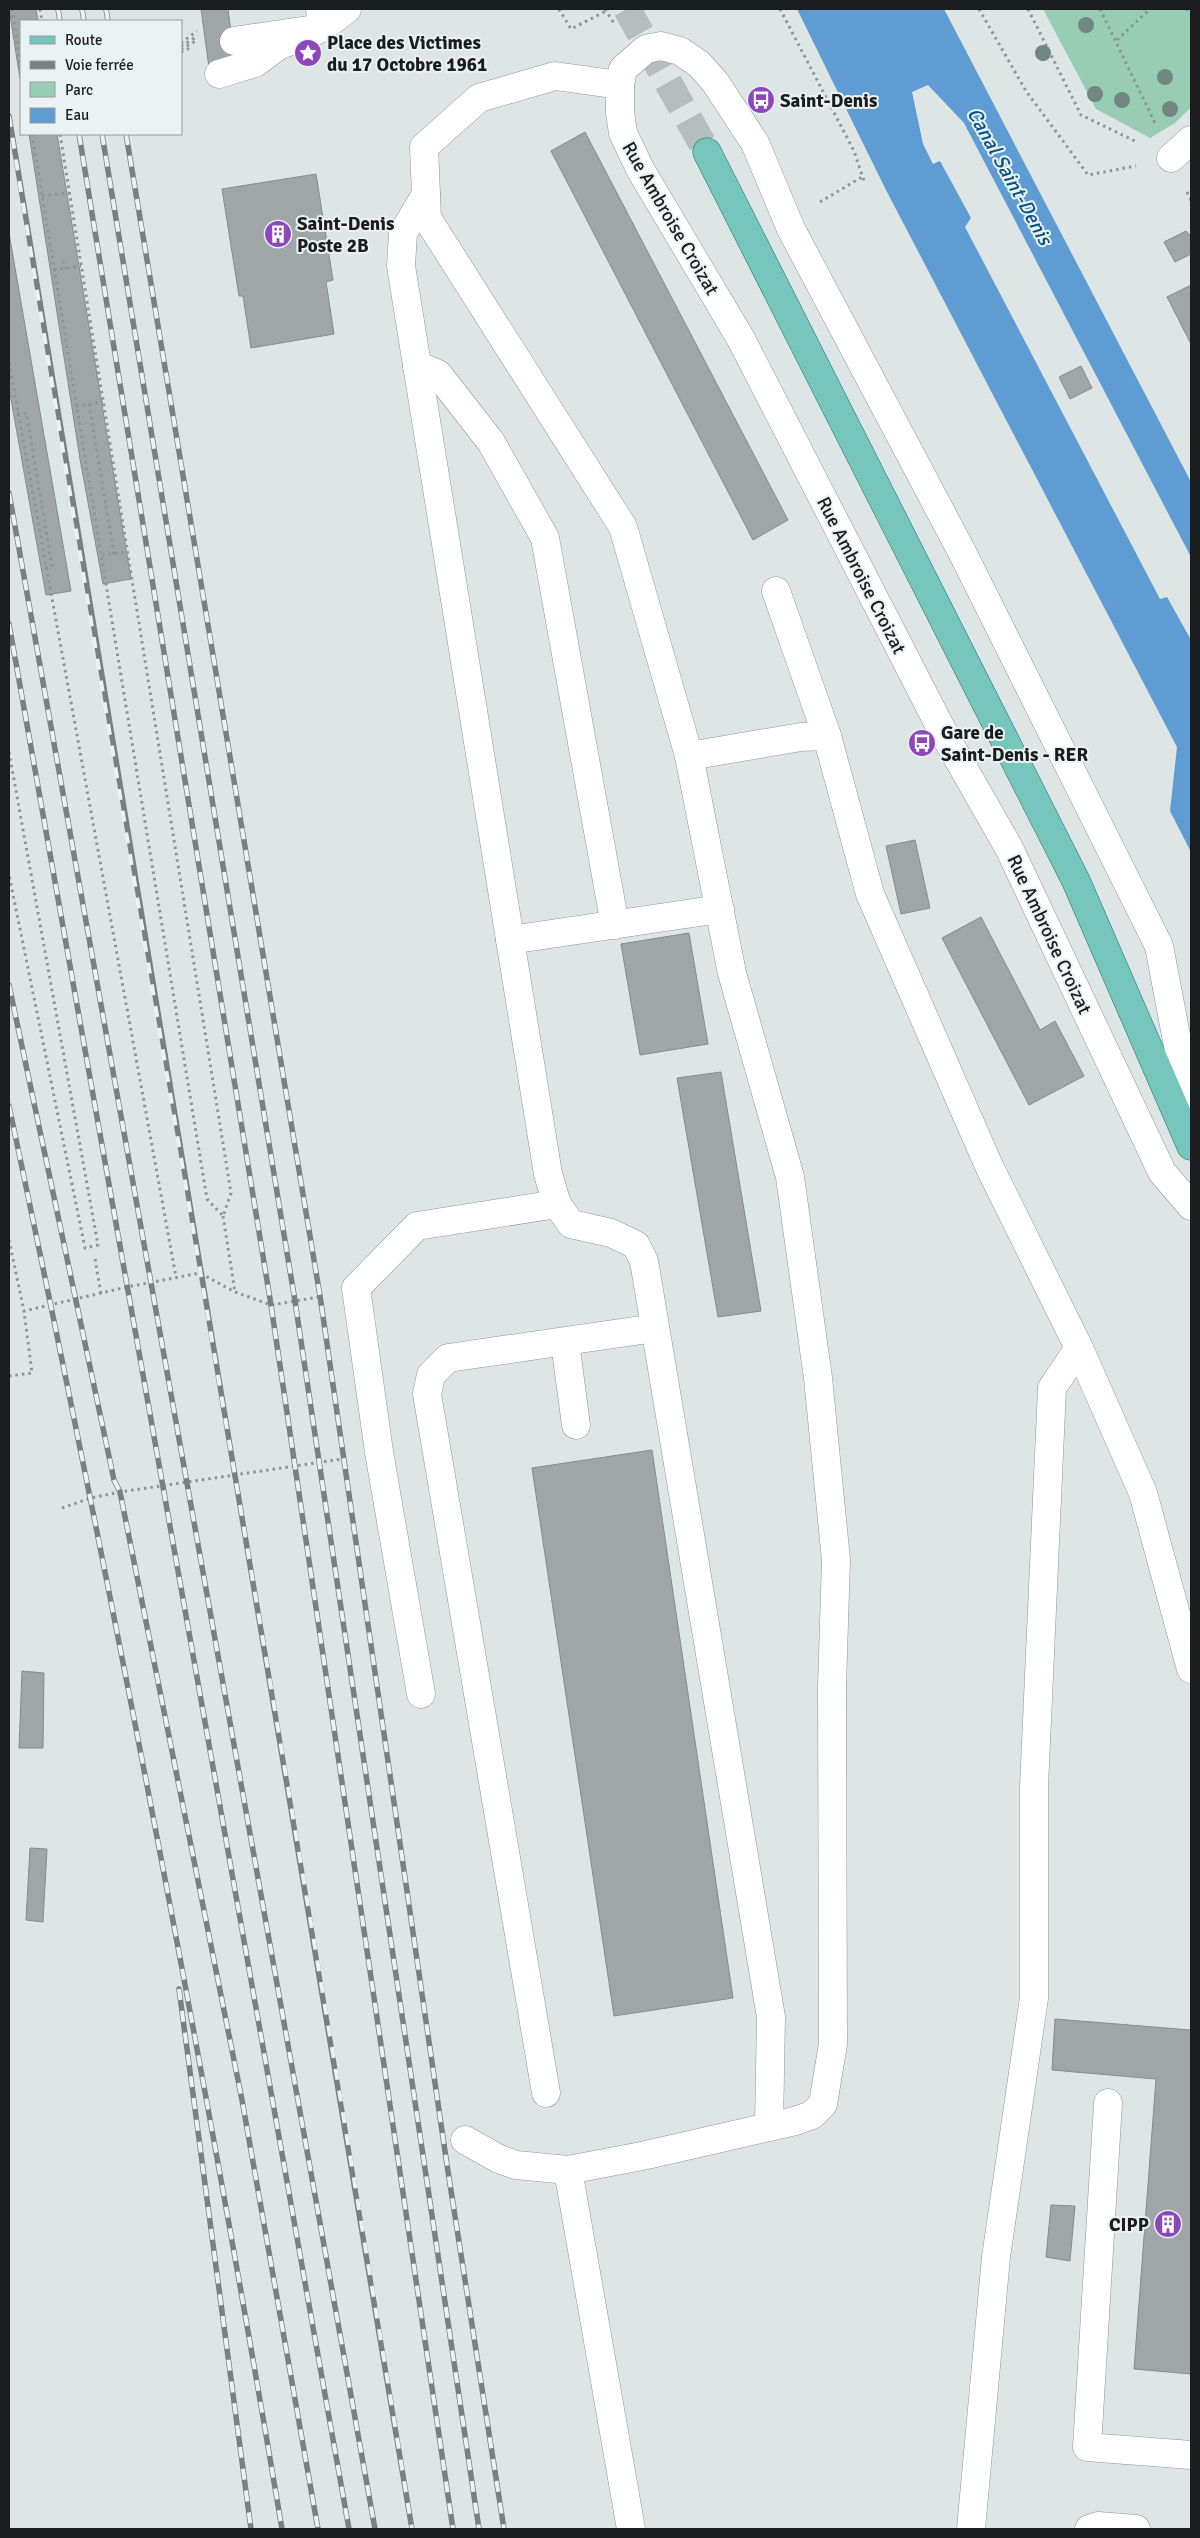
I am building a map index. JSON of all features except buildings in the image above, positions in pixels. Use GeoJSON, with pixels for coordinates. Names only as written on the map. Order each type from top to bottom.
{"type":"FeatureCollection","features":[{"type":"Feature","properties":{"kind":"main road"},"geometry":{"type":"LineString","coordinates":[[707,152],[1076,881],[1191,1146]]}},
{"type":"Feature","properties":{"kind":"street"},"geometry":{"type":"LineString","coordinates":[[234,41],[321,18],[347,9]]}},
{"type":"Feature","properties":{"kind":"street"},"geometry":{"type":"LineString","coordinates":[[219,74],[255,63],[321,18]]}},
{"type":"Feature","properties":{"kind":"street","name":"Rue Ambroise Croizat"},"geometry":{"type":"LineString","coordinates":[[1191,1114],[1158,946],[962,552],[792,229],[755,143],[715,82],[699,64],[680,51],[661,46],[646,49],[623,69],[620,85],[620,112],[623,133],[640,169],[741,339],[940,725],[1010,848],[1162,1172],[1191,1206]]}},
{"type":"Feature","properties":{"kind":"street"},"geometry":{"type":"LineString","coordinates":[[465,2140],[499,2159],[516,2164],[568,2170],[642,2156],[770,2127],[812,2115],[823,2104],[833,2044],[832,1686],[836,1560],[818,1378],[790,1177],[732,973],[689,756],[623,527],[427,218],[424,146],[479,98],[555,76],[620,85]]}},
{"type":"Feature","properties":{"kind":"street"},"geometry":{"type":"LineString","coordinates":[[1171,158],[1191,140]]}},
{"type":"Feature","properties":{"kind":"street"},"geometry":{"type":"LineString","coordinates":[[426,194],[403,233],[401,266],[548,1174],[557,1204],[570,1224],[611,1233],[636,1245],[644,1261],[771,2017],[770,2127]]}},
{"type":"Feature","properties":{"kind":"street"},"geometry":{"type":"LineString","coordinates":[[417,365],[438,374],[491,442],[545,538],[616,925]]}},
{"type":"Feature","properties":{"kind":"street"},"geometry":{"type":"LineString","coordinates":[[776,591],[827,736],[870,894],[989,1166],[1079,1348],[1143,1493],[1191,1669]]}},
{"type":"Feature","properties":{"kind":"street"},"geometry":{"type":"LineString","coordinates":[[689,756],[801,737],[827,736]]}},
{"type":"Feature","properties":{"kind":"street"},"geometry":{"type":"LineString","coordinates":[[510,940],[720,909]]}},
{"type":"Feature","properties":{"kind":"street"},"geometry":{"type":"LineString","coordinates":[[421,1694],[379,1452],[356,1288],[417,1226],[557,1204]]}},
{"type":"Feature","properties":{"kind":"street"},"geometry":{"type":"LineString","coordinates":[[546,2092],[427,1394],[431,1375],[448,1358],[655,1328]]}},
{"type":"Feature","properties":{"kind":"street"},"geometry":{"type":"LineString","coordinates":[[565,1342],[576,1425]]}},
{"type":"Feature","properties":{"kind":"street"},"geometry":{"type":"LineString","coordinates":[[970,2529],[996,2256],[1034,1998],[1034,1787],[1052,1388],[1079,1348]]}},
{"type":"Feature","properties":{"kind":"street"},"geometry":{"type":"LineString","coordinates":[[1108,2103],[1087,2447],[1191,2455]]}},
{"type":"Feature","properties":{"kind":"street"},"geometry":{"type":"LineString","coordinates":[[568,2170],[631,2529]]}},
{"type":"Feature","properties":{"kind":"street"},"geometry":{"type":"LineString","coordinates":[[1089,2529],[1098,2526],[1136,2529]]}},
{"type":"Feature","properties":{"kind":"path"},"geometry":{"type":"LineString","coordinates":[[12,9],[20,63]]}},
{"type":"Feature","properties":{"kind":"path"},"geometry":{"type":"LineString","coordinates":[[559,9],[572,29],[606,11]]}},
{"type":"Feature","properties":{"kind":"path"},"geometry":{"type":"LineString","coordinates":[[780,9],[854,151],[864,181]]}},
{"type":"Feature","properties":{"kind":"path"},"geometry":{"type":"LineString","coordinates":[[979,9],[1026,91],[1088,176],[1171,158]]}},
{"type":"Feature","properties":{"kind":"path"},"geometry":{"type":"LineString","coordinates":[[1028,9],[1081,115],[1171,158]]}},
{"type":"Feature","properties":{"kind":"path"},"geometry":{"type":"LineString","coordinates":[[1100,9],[1117,40],[1171,158]]}},
{"type":"Feature","properties":{"kind":"path"},"geometry":{"type":"LineString","coordinates":[[1117,40],[1150,9]]}},
{"type":"Feature","properties":{"kind":"path"},"geometry":{"type":"LineString","coordinates":[[1186,9],[1191,14]]}},
{"type":"Feature","properties":{"kind":"path"},"geometry":{"type":"LineString","coordinates":[[32,135],[207,1198],[224,1216]]}},
{"type":"Feature","properties":{"kind":"path"},"geometry":{"type":"LineString","coordinates":[[60,135],[231,1193],[224,1216],[235,1292]]}},
{"type":"Feature","properties":{"kind":"path"},"geometry":{"type":"LineString","coordinates":[[824,200],[862,177]]}},
{"type":"Feature","properties":{"kind":"path"},"geometry":{"type":"LineString","coordinates":[[42,196],[69,192]]}},
{"type":"Feature","properties":{"kind":"path"},"geometry":{"type":"LineString","coordinates":[[63,261],[65,269]]}},
{"type":"Feature","properties":{"kind":"path"},"geometry":{"type":"LineString","coordinates":[[54,270],[81,266]]}},
{"type":"Feature","properties":{"kind":"path"},"geometry":{"type":"LineString","coordinates":[[9,363],[176,1277]]}},
{"type":"Feature","properties":{"kind":"path"},"geometry":{"type":"LineString","coordinates":[[76,406],[103,402]]}},
{"type":"Feature","properties":{"kind":"path"},"geometry":{"type":"LineString","coordinates":[[88,404],[114,554]]}},
{"type":"Feature","properties":{"kind":"path"},"geometry":{"type":"LineString","coordinates":[[17,414],[26,413],[28,417],[52,566],[45,568]]}},
{"type":"Feature","properties":{"kind":"path"},"geometry":{"type":"LineString","coordinates":[[102,555],[128,552]]}},
{"type":"Feature","properties":{"kind":"path"},"geometry":{"type":"LineString","coordinates":[[9,752],[98,1244],[85,1248],[9,874]]}},
{"type":"Feature","properties":{"kind":"path"},"geometry":{"type":"LineString","coordinates":[[9,1240],[24,1311],[32,1373],[9,1376]]}},
{"type":"Feature","properties":{"kind":"path"},"geometry":{"type":"LineString","coordinates":[[95,1259],[101,1294]]}},
{"type":"Feature","properties":{"kind":"path"},"geometry":{"type":"LineString","coordinates":[[24,1311],[176,1277],[200,1274],[235,1292],[271,1305],[356,1288]]}},
{"type":"Feature","properties":{"kind":"path"},"geometry":{"type":"LineString","coordinates":[[62,1508],[92,1498],[295,1467],[379,1452]]}},
{"type":"Feature","properties":{"kind":"green space"},"geometry":{"type":"Polygon","coordinates":[[[1043,9],[1191,9],[1191,107],[1175,123],[1150,138],[1096,109],[1043,9]]]}},
{"type":"Feature","properties":{"kind":"water","name":"Canal Saint-Denis"},"geometry":{"type":"Polygon","coordinates":[[[797,9],[944,9],[1191,482],[1191,557],[964,123],[928,85],[912,92],[923,144],[933,164],[940,161],[971,218],[965,227],[1160,599],[1167,597],[1191,640],[1191,852],[1170,811],[1177,747],[886,190],[797,9]]]}},
{"type":"Feature","properties":{"kind":"tunnel"},"geometry":{"type":"LineString","coordinates":[[627,9],[707,152]]}},
{"type":"Feature","properties":{"kind":"railway"},"geometry":{"type":"LineString","coordinates":[[58,9],[60,20]]}},
{"type":"Feature","properties":{"kind":"railway"},"geometry":{"type":"LineString","coordinates":[[82,9],[84,20]]}},
{"type":"Feature","properties":{"kind":"railway"},"geometry":{"type":"LineString","coordinates":[[106,9],[108,20]]}},
{"type":"Feature","properties":{"kind":"railway"},"geometry":{"type":"LineString","coordinates":[[9,116],[107,720],[412,2529]]}},
{"type":"Feature","properties":{"kind":"railway"},"geometry":{"type":"LineString","coordinates":[[79,135],[271,1305],[453,2529]]}},
{"type":"Feature","properties":{"kind":"railway"},"geometry":{"type":"LineString","coordinates":[[102,135],[295,1301],[479,2529]]}},
{"type":"Feature","properties":{"kind":"railway"},"geometry":{"type":"LineString","coordinates":[[126,135],[320,1296],[447,2165],[504,2529]]}},
{"type":"Feature","properties":{"kind":"railway"},"geometry":{"type":"LineString","coordinates":[[9,493],[375,2529]]}},
{"type":"Feature","properties":{"kind":"railway"},"geometry":{"type":"LineString","coordinates":[[9,624],[349,2529]]}},
{"type":"Feature","properties":{"kind":"railway"},"geometry":{"type":"LineString","coordinates":[[9,985],[114,1480],[120,1492],[242,2100],[318,2529]]}},
{"type":"Feature","properties":{"kind":"railway"},"geometry":{"type":"LineString","coordinates":[[9,1106],[83,1461],[153,1816],[220,2172],[282,2529]]}},
{"type":"Feature","properties":{"kind":"railway"},"geometry":{"type":"LineString","coordinates":[[179,1989],[251,2529]]}},
{"type":"Feature","properties":{"kind":"place","name":"Place des Victimes du 17 Octobre 1961"},"geometry":{"type":"Point","coordinates":[308,53]}},
{"type":"Feature","properties":{"kind":"place","name":"Saint-Denis"},"geometry":{"type":"Point","coordinates":[761,100]}},
{"type":"Feature","properties":{"kind":"place","name":"Saint-Denis Poste 2B"},"geometry":{"type":"Point","coordinates":[278,234]}},
{"type":"Feature","properties":{"kind":"place","name":"Gare de Saint-Denis - RER"},"geometry":{"type":"Point","coordinates":[922,743]}},
{"type":"Feature","properties":{"kind":"place","name":"CIPP"},"geometry":{"type":"Point","coordinates":[1168,2224]}}]}
